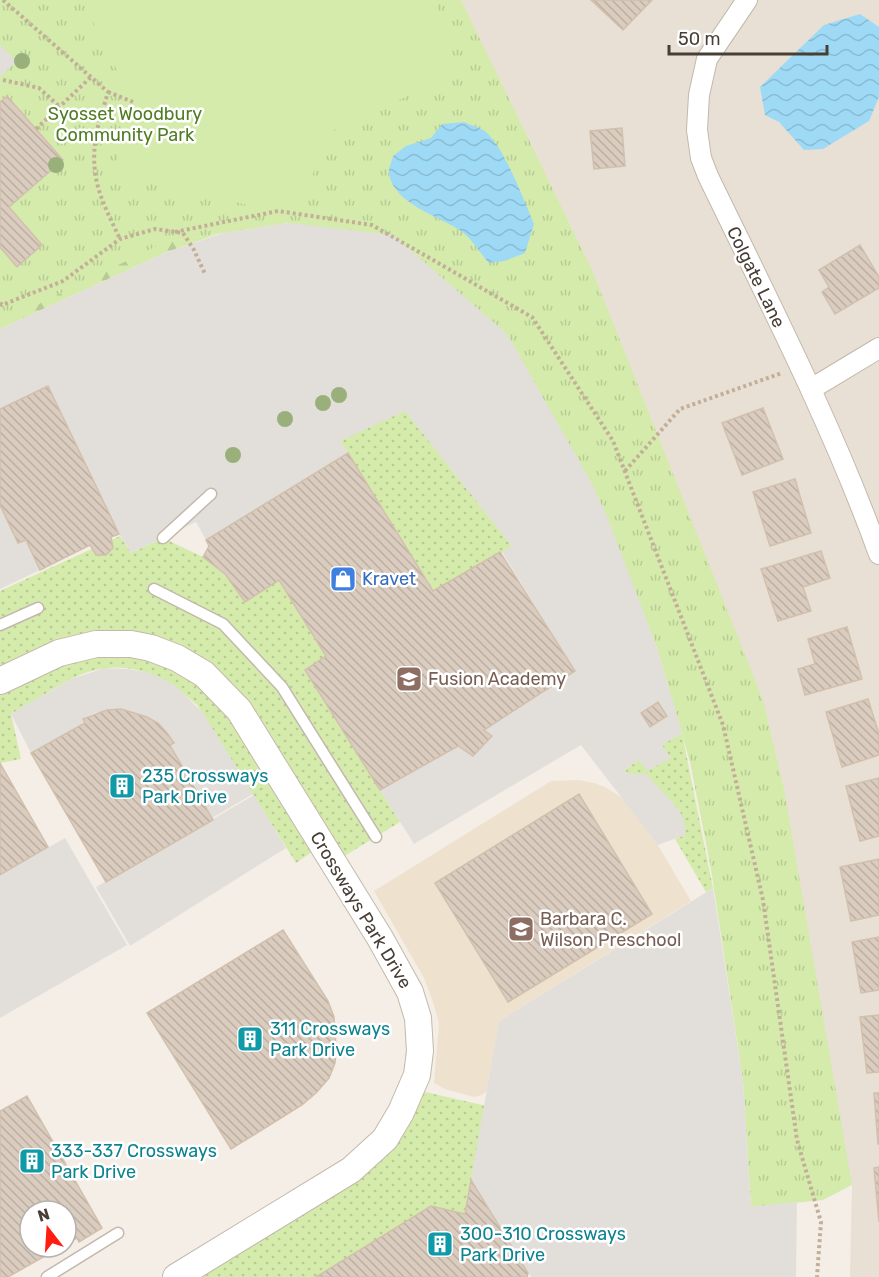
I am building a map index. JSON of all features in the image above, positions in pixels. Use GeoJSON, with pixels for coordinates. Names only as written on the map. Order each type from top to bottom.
{"type":"FeatureCollection","features":[{"type":"Feature","properties":{"kind":"street","name":"Colgate Lane"},"geometry":{"type":"LineString","coordinates":[[747,0],[707,59],[699,95],[697,130],[701,158],[811,389],[863,510],[879,554]]}},
{"type":"Feature","properties":{"kind":"street"},"geometry":{"type":"LineString","coordinates":[[811,389],[879,348]]}},
{"type":"Feature","properties":{"kind":"street","name":"Crossways Park Drive"},"geometry":{"type":"LineString","coordinates":[[0,681],[59,653],[96,644],[131,644],[151,648],[177,658],[204,674],[239,710],[380,938],[410,992],[418,1018],[420,1051],[417,1075],[401,1112],[385,1139],[351,1170],[176,1277]]}},
{"type":"Feature","properties":{"kind":"lane"},"geometry":{"type":"LineString","coordinates":[[163,538],[211,494]]}},
{"type":"Feature","properties":{"kind":"lane"},"geometry":{"type":"LineString","coordinates":[[154,589],[223,624],[282,687],[376,837]]}},
{"type":"Feature","properties":{"kind":"lane"},"geometry":{"type":"LineString","coordinates":[[0,625],[38,608]]}},
{"type":"Feature","properties":{"kind":"lane"},"geometry":{"type":"LineString","coordinates":[[47,1277],[118,1233]]}},
{"type":"Feature","properties":{"kind":"path"},"geometry":{"type":"LineString","coordinates":[[3,0],[108,92],[133,102]]}},
{"type":"Feature","properties":{"kind":"path"},"geometry":{"type":"LineString","coordinates":[[36,129],[91,77]]}},
{"type":"Feature","properties":{"kind":"path"},"geometry":{"type":"LineString","coordinates":[[3,80],[39,88],[60,107]]}},
{"type":"Feature","properties":{"kind":"path"},"geometry":{"type":"LineString","coordinates":[[108,92],[96,137],[94,169],[100,197],[120,239]]}},
{"type":"Feature","properties":{"kind":"path"},"geometry":{"type":"LineString","coordinates":[[175,232],[278,211],[372,225],[532,317],[613,441],[723,725],[763,900],[797,1140],[822,1222],[817,1277]]}},
{"type":"Feature","properties":{"kind":"path"},"geometry":{"type":"LineString","coordinates":[[0,303],[2,305],[63,281],[120,239],[155,229],[183,233],[195,250],[205,274]]}},
{"type":"Feature","properties":{"kind":"path"},"geometry":{"type":"LineString","coordinates":[[625,471],[680,409],[800,366]]}},
{"type":"Feature","properties":{"kind":"shaded area"},"geometry":{"type":"Polygon","coordinates":[[[461,0],[879,0],[879,1277],[850,1277],[852,1185],[461,0]]]}},
{"type":"Feature","properties":{"kind":"shaded area"},"geometry":{"type":"Polygon","coordinates":[[[0,45],[17,61],[0,77],[0,45]]]}},
{"type":"Feature","properties":{"kind":"shaded area"},"geometry":{"type":"Polygon","coordinates":[[[289,223],[393,235],[507,334],[592,484],[606,514],[657,648],[682,733],[662,745],[671,758],[647,771],[639,760],[624,770],[630,774],[646,774],[680,811],[685,825],[685,835],[658,845],[581,745],[414,844],[380,790],[458,746],[473,756],[492,736],[484,730],[575,671],[502,552],[512,546],[405,411],[340,441],[348,453],[206,540],[196,522],[131,553],[119,533],[48,386],[0,409],[0,329],[167,252],[223,233],[289,223]]]}},
{"type":"Feature","properties":{"kind":"shaded area"},"geometry":{"type":"Polygon","coordinates":[[[0,505],[18,543],[26,540],[40,570],[0,589],[0,505]]]}},
{"type":"Feature","properties":{"kind":"shaded area"},"geometry":{"type":"Polygon","coordinates":[[[105,668],[146,672],[168,681],[180,690],[203,713],[253,794],[212,818],[161,727],[147,717],[121,709],[95,713],[83,718],[85,723],[31,753],[11,714],[71,679],[105,668]]]}},
{"type":"Feature","properties":{"kind":"shaded area","name":"Barbara C. Wilson Preschool"},"geometry":{"type":"Polygon","coordinates":[[[579,780],[607,788],[624,799],[646,825],[691,901],[499,1021],[488,1090],[482,1095],[474,1097],[445,1089],[434,1083],[439,1023],[433,1002],[424,978],[374,891],[551,781],[579,780]]]}},
{"type":"Feature","properties":{"kind":"shaded area"},"geometry":{"type":"Polygon","coordinates":[[[254,795],[286,848],[130,946],[96,887],[254,795]]]}},
{"type":"Feature","properties":{"kind":"shaded area"},"geometry":{"type":"Polygon","coordinates":[[[65,838],[127,945],[0,1018],[0,875],[65,838]]]}},
{"type":"Feature","properties":{"kind":"shaded area"},"geometry":{"type":"Polygon","coordinates":[[[713,888],[743,1081],[751,1207],[797,1202],[796,1277],[531,1277],[471,1180],[499,1021],[713,888]]]}},
{"type":"Feature","properties":{"kind":"green space","name":"Syosset Woodbury Community Park"},"geometry":{"type":"Polygon","coordinates":[[[0,0],[461,0],[592,270],[763,700],[784,789],[852,1185],[823,1200],[751,1207],[743,1081],[711,869],[690,762],[657,648],[639,602],[289,223],[165,242],[0,323],[0,0]]]}},
{"type":"Feature","properties":{"kind":"green space"},"geometry":{"type":"Polygon","coordinates":[[[82,0],[434,0],[459,72],[334,130],[320,147],[302,217],[114,175],[133,102],[82,0]]]}},
{"type":"Feature","properties":{"kind":"green space"},"geometry":{"type":"Polygon","coordinates":[[[218,234],[167,252],[0,329],[0,318],[162,242],[218,234]]]}},
{"type":"Feature","properties":{"kind":"green space"},"geometry":{"type":"Polygon","coordinates":[[[404,409],[513,547],[433,591],[340,441],[404,409]]]}},
{"type":"Feature","properties":{"kind":"green space"},"geometry":{"type":"Polygon","coordinates":[[[120,536],[131,553],[163,538],[203,557],[225,574],[279,580],[326,656],[305,670],[400,822],[333,863],[322,845],[296,863],[197,705],[168,683],[138,670],[106,668],[89,672],[71,679],[11,714],[21,759],[0,763],[0,591],[120,536]]]}},
{"type":"Feature","properties":{"kind":"green space"},"geometry":{"type":"Polygon","coordinates":[[[682,733],[713,888],[706,892],[675,839],[685,835],[624,770],[639,760],[671,758],[661,745],[682,733]]]}},
{"type":"Feature","properties":{"kind":"green space"},"geometry":{"type":"Polygon","coordinates":[[[412,1089],[500,1109],[485,1177],[471,1180],[465,1214],[431,1206],[316,1277],[185,1277],[351,1170],[412,1089]]]}},
{"type":"Feature","properties":{"kind":"water"},"geometry":{"type":"Polygon","coordinates":[[[860,14],[879,27],[879,97],[869,121],[823,149],[804,150],[779,122],[765,115],[760,87],[824,25],[860,14]]]}},
{"type":"Feature","properties":{"kind":"water"},"geometry":{"type":"Polygon","coordinates":[[[464,122],[484,130],[500,150],[534,224],[525,253],[504,261],[489,263],[461,231],[419,208],[399,193],[389,174],[393,156],[406,146],[431,138],[442,124],[464,122]]]}},
{"type":"Feature","properties":{"kind":"building"},"geometry":{"type":"Polygon","coordinates":[[[591,0],[652,0],[623,30],[591,0]]]}},
{"type":"Feature","properties":{"kind":"building"},"geometry":{"type":"Polygon","coordinates":[[[7,96],[63,160],[9,207],[42,245],[17,267],[0,247],[0,102],[7,96]]]}},
{"type":"Feature","properties":{"kind":"building"},"geometry":{"type":"Polygon","coordinates":[[[622,128],[625,166],[594,169],[590,131],[622,128]]]}},
{"type":"Feature","properties":{"kind":"building"},"geometry":{"type":"Polygon","coordinates":[[[860,245],[879,277],[879,288],[835,314],[822,292],[829,287],[819,270],[860,245]]]}},
{"type":"Feature","properties":{"kind":"building"},"geometry":{"type":"Polygon","coordinates":[[[48,386],[119,534],[111,537],[113,548],[106,555],[96,555],[90,545],[40,570],[26,540],[18,543],[0,505],[0,409],[48,386]]]}},
{"type":"Feature","properties":{"kind":"building"},"geometry":{"type":"Polygon","coordinates":[[[763,408],[783,459],[742,475],[722,423],[763,408]]]}},
{"type":"Feature","properties":{"kind":"building"},"geometry":{"type":"Polygon","coordinates":[[[348,453],[433,591],[500,552],[575,671],[484,730],[492,736],[473,756],[458,746],[380,790],[305,670],[326,656],[279,580],[245,602],[225,574],[203,557],[209,546],[206,540],[348,453]]]}},
{"type":"Feature","properties":{"kind":"building"},"geometry":{"type":"Polygon","coordinates":[[[795,479],[811,533],[770,546],[753,492],[795,479]]]}},
{"type":"Feature","properties":{"kind":"building"},"geometry":{"type":"Polygon","coordinates":[[[821,551],[830,578],[803,587],[811,611],[778,621],[761,569],[821,551]]]}},
{"type":"Feature","properties":{"kind":"building"},"geometry":{"type":"Polygon","coordinates":[[[847,627],[862,679],[805,695],[798,669],[815,664],[808,639],[847,627]]]}},
{"type":"Feature","properties":{"kind":"building"},"geometry":{"type":"Polygon","coordinates":[[[868,699],[879,734],[879,755],[842,767],[826,712],[868,699]]]}},
{"type":"Feature","properties":{"kind":"building"},"geometry":{"type":"Polygon","coordinates":[[[658,702],[667,716],[650,727],[641,713],[658,702]]]}},
{"type":"Feature","properties":{"kind":"building","name":"235 Crossways Park Drive"},"geometry":{"type":"Polygon","coordinates":[[[121,709],[147,717],[158,723],[167,733],[174,743],[170,745],[213,820],[106,882],[31,753],[85,723],[83,719],[107,710],[121,709]]]}},
{"type":"Feature","properties":{"kind":"building"},"geometry":{"type":"Polygon","coordinates":[[[0,763],[48,847],[0,875],[0,763]]]}},
{"type":"Feature","properties":{"kind":"building"},"geometry":{"type":"Polygon","coordinates":[[[879,778],[879,836],[860,841],[846,786],[879,778]]]}},
{"type":"Feature","properties":{"kind":"building"},"geometry":{"type":"Polygon","coordinates":[[[579,794],[652,914],[508,1002],[435,883],[579,794]]]}},
{"type":"Feature","properties":{"kind":"building"},"geometry":{"type":"Polygon","coordinates":[[[879,859],[879,915],[851,921],[840,867],[879,859]]]}},
{"type":"Feature","properties":{"kind":"building","name":"311 Crossways Park Drive"},"geometry":{"type":"Polygon","coordinates":[[[283,930],[328,1001],[334,1017],[335,1063],[329,1078],[302,1105],[231,1149],[147,1013],[283,930]]]}},
{"type":"Feature","properties":{"kind":"building"},"geometry":{"type":"Polygon","coordinates":[[[879,937],[879,990],[861,993],[852,942],[879,937]]]}},
{"type":"Feature","properties":{"kind":"building"},"geometry":{"type":"Polygon","coordinates":[[[879,1015],[879,1072],[867,1073],[860,1017],[879,1015]]]}},
{"type":"Feature","properties":{"kind":"building"},"geometry":{"type":"Polygon","coordinates":[[[874,1093],[879,1093],[879,1144],[878,1144],[874,1093]]]}},
{"type":"Feature","properties":{"kind":"building","name":"333-337 Crossways Park Drive"},"geometry":{"type":"Polygon","coordinates":[[[27,1096],[102,1228],[79,1242],[78,1199],[18,1199],[18,1259],[40,1259],[8,1277],[0,1277],[0,1111],[27,1096]]]}},
{"type":"Feature","properties":{"kind":"building"},"geometry":{"type":"Polygon","coordinates":[[[879,1167],[879,1222],[874,1168],[879,1167]]]}},
{"type":"Feature","properties":{"kind":"building","name":"300-310 Crossways Park Drive"},"geometry":{"type":"Polygon","coordinates":[[[471,1180],[528,1273],[527,1277],[316,1277],[431,1206],[465,1214],[471,1180]]]}},
{"type":"Feature","properties":{"kind":"place","name":"Kravet"},"geometry":{"type":"Point","coordinates":[343,579]}},
{"type":"Feature","properties":{"kind":"place","name":"Fusion Academy"},"geometry":{"type":"Point","coordinates":[409,679]}},
{"type":"Feature","properties":{"kind":"place","name":"235 Crossways Park Drive"},"geometry":{"type":"Point","coordinates":[122,786]}},
{"type":"Feature","properties":{"kind":"place","name":"Barbara C. Wilson Preschool"},"geometry":{"type":"Point","coordinates":[521,929]}},
{"type":"Feature","properties":{"kind":"place","name":"311 Crossways Park Drive"},"geometry":{"type":"Point","coordinates":[250,1039]}},
{"type":"Feature","properties":{"kind":"place","name":"333-337 Crossways Park Drive"},"geometry":{"type":"Point","coordinates":[32,1161]}},
{"type":"Feature","properties":{"kind":"place","name":"300-310 Crossways Park Drive"},"geometry":{"type":"Point","coordinates":[440,1244]}}]}
